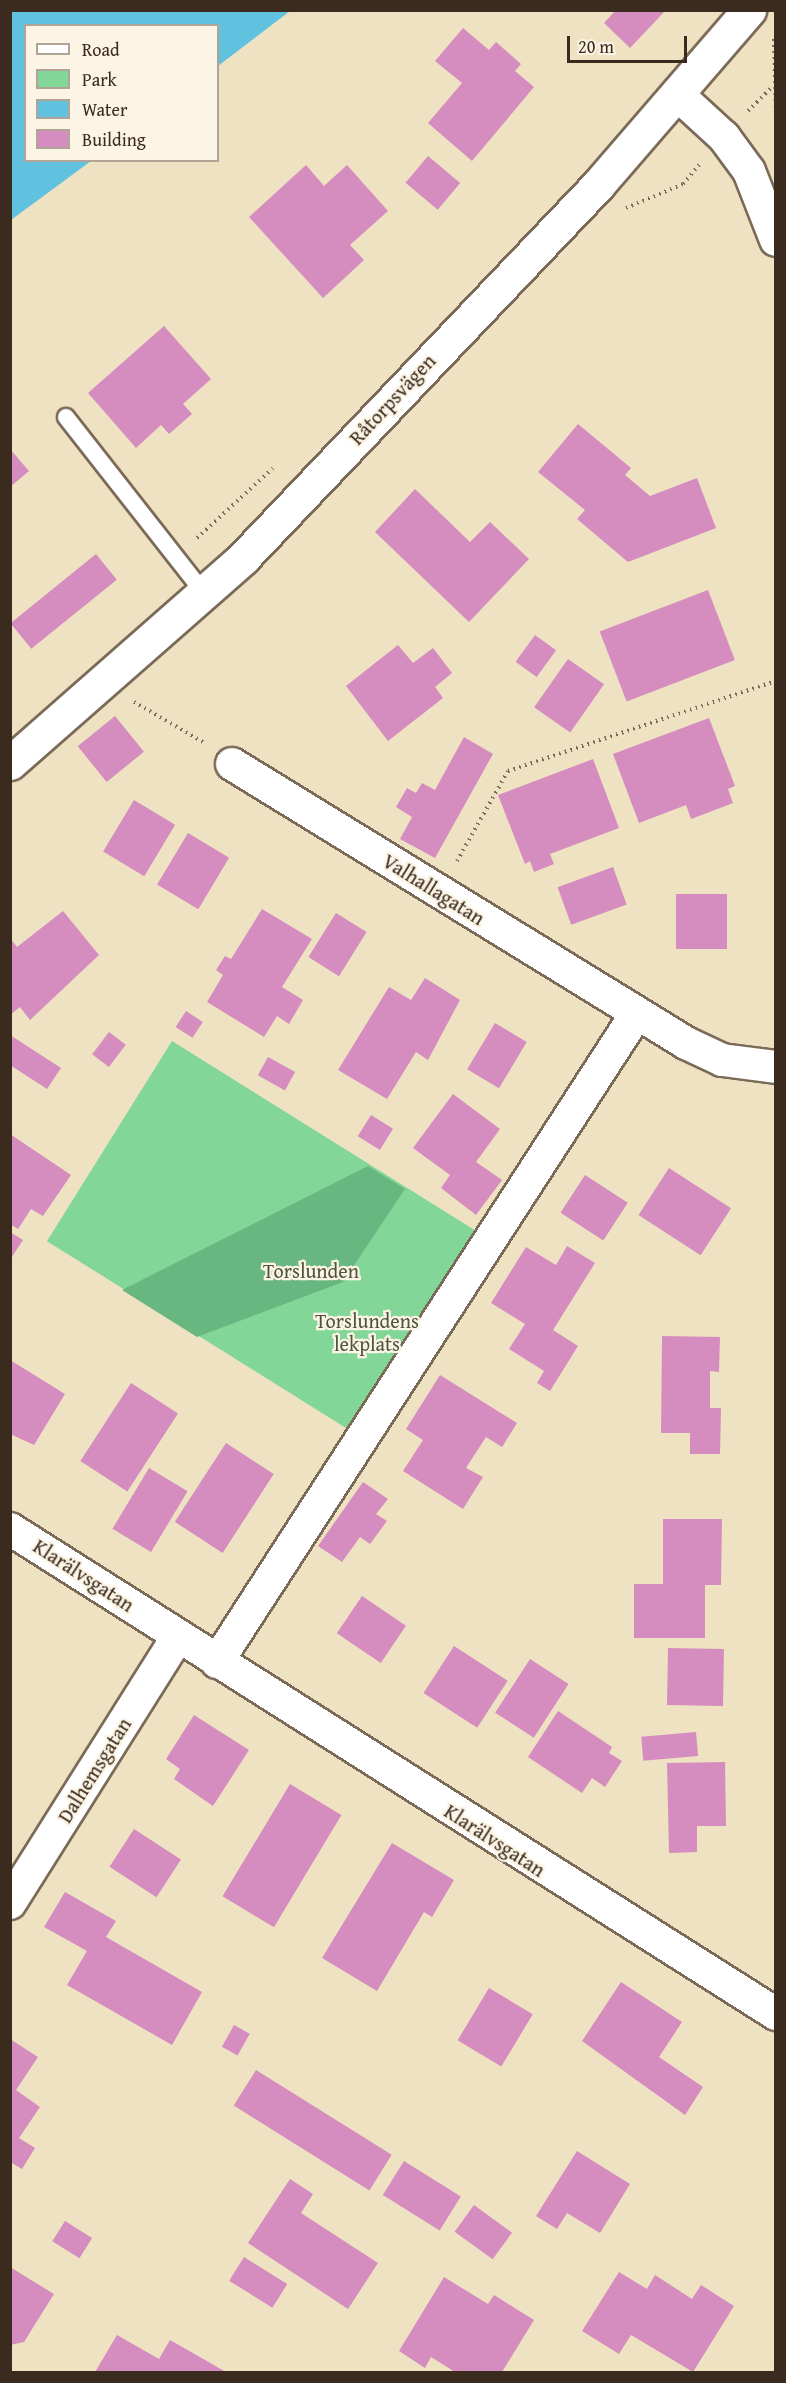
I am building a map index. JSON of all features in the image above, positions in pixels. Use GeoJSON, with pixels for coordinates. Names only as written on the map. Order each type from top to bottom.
{"type":"FeatureCollection","features":[{"type":"Feature","properties":{"kind":"street","name":"Råtorpsvägen"},"geometry":{"type":"LineString","coordinates":[[10,763],[243,558],[677,94],[749,10]]}},
{"type":"Feature","properties":{"kind":"street"},"geometry":{"type":"LineString","coordinates":[[677,94],[724,137],[749,171],[776,240]]}},
{"type":"Feature","properties":{"kind":"street","name":"Valhallagatan"},"geometry":{"type":"LineString","coordinates":[[232,764],[637,1013],[722,1060],[776,1067]]}},
{"type":"Feature","properties":{"kind":"street"},"geometry":{"type":"LineString","coordinates":[[217,1662],[637,1013]]}},
{"type":"Feature","properties":{"kind":"street","name":"Klarälvsgatan"},"geometry":{"type":"LineString","coordinates":[[10,1529],[776,2014]]}},
{"type":"Feature","properties":{"kind":"street","name":"Dalhemsgatan"},"geometry":{"type":"LineString","coordinates":[[10,1904],[178,1636]]}},
{"type":"Feature","properties":{"kind":"lane"},"geometry":{"type":"LineString","coordinates":[[66,417],[204,593]]}},
{"type":"Feature","properties":{"kind":"path"},"geometry":{"type":"LineString","coordinates":[[776,33],[771,72],[776,116]]}},
{"type":"Feature","properties":{"kind":"path"},"geometry":{"type":"LineString","coordinates":[[439,892],[508,771],[776,681]]}},
{"type":"Feature","properties":{"kind":"path"},"geometry":{"type":"LineString","coordinates":[[102,682],[232,764]]}},
{"type":"Feature","properties":{"kind":"green space","name":"Torslunden"},"geometry":{"type":"Polygon","coordinates":[[[172,1041],[486,1237],[361,1437],[47,1241],[172,1041]]]}},
{"type":"Feature","properties":{"kind":"green space"},"geometry":{"type":"Polygon","coordinates":[[[368,1166],[405,1189],[343,1282],[197,1337],[122,1290],[368,1166]]]}},
{"type":"Feature","properties":{"kind":"water"},"geometry":{"type":"Polygon","coordinates":[[[11,10],[290,10],[219,65],[219,24],[24,24],[24,162],[90,162],[11,220],[11,10]]]}},
{"type":"Feature","properties":{"kind":"building"},"geometry":{"type":"Polygon","coordinates":[[[616,10],[666,10],[630,48],[604,23],[616,10]]]}},
{"type":"Feature","properties":{"kind":"building"},"geometry":{"type":"Polygon","coordinates":[[[463,28],[489,50],[496,42],[521,64],[515,71],[534,87],[472,161],[428,123],[462,83],[435,61],[463,28]]]}},
{"type":"Feature","properties":{"kind":"building"},"geometry":{"type":"Polygon","coordinates":[[[428,156],[460,183],[438,210],[406,183],[428,156]]]}},
{"type":"Feature","properties":{"kind":"building"},"geometry":{"type":"Polygon","coordinates":[[[306,165],[324,186],[347,165],[388,211],[350,245],[364,260],[323,298],[249,217],[306,165]]]}},
{"type":"Feature","properties":{"kind":"building"},"geometry":{"type":"Polygon","coordinates":[[[164,326],[211,379],[183,404],[192,414],[169,434],[161,425],[136,448],[88,393],[164,326]]]}},
{"type":"Feature","properties":{"kind":"building"},"geometry":{"type":"Polygon","coordinates":[[[578,424],[631,468],[625,475],[650,496],[697,478],[716,528],[628,562],[577,519],[585,510],[538,472],[578,424]]]}},
{"type":"Feature","properties":{"kind":"building"},"geometry":{"type":"Polygon","coordinates":[[[10,449],[29,471],[10,487],[10,449]]]}},
{"type":"Feature","properties":{"kind":"building"},"geometry":{"type":"Polygon","coordinates":[[[415,489],[470,542],[490,522],[529,559],[469,622],[375,532],[415,489]]]}},
{"type":"Feature","properties":{"kind":"building"},"geometry":{"type":"Polygon","coordinates":[[[96,554],[117,580],[31,649],[11,623],[96,554]]]}},
{"type":"Feature","properties":{"kind":"building"},"geometry":{"type":"Polygon","coordinates":[[[708,590],[735,660],[627,702],[600,632],[708,590]]]}},
{"type":"Feature","properties":{"kind":"building"},"geometry":{"type":"Polygon","coordinates":[[[535,635],[556,650],[537,677],[516,662],[535,635]]]}},
{"type":"Feature","properties":{"kind":"building"},"geometry":{"type":"Polygon","coordinates":[[[398,645],[413,663],[433,648],[452,673],[435,687],[443,698],[388,741],[346,686],[398,645]]]}},
{"type":"Feature","properties":{"kind":"building"},"geometry":{"type":"Polygon","coordinates":[[[568,659],[604,684],[570,733],[534,707],[568,659]]]}},
{"type":"Feature","properties":{"kind":"building"},"geometry":{"type":"Polygon","coordinates":[[[115,716],[144,752],[107,782],[78,746],[115,716]]]}},
{"type":"Feature","properties":{"kind":"building"},"geometry":{"type":"Polygon","coordinates":[[[709,718],[735,786],[728,789],[733,803],[691,819],[686,805],[639,823],[613,754],[709,718]]]}},
{"type":"Feature","properties":{"kind":"building"},"geometry":{"type":"Polygon","coordinates":[[[464,737],[493,754],[435,858],[400,839],[412,817],[396,807],[407,788],[416,793],[422,783],[435,790],[464,737]]]}},
{"type":"Feature","properties":{"kind":"building"},"geometry":{"type":"Polygon","coordinates":[[[593,759],[619,828],[550,854],[554,864],[534,872],[530,861],[525,864],[498,795],[593,759]]]}},
{"type":"Feature","properties":{"kind":"building"},"geometry":{"type":"Polygon","coordinates":[[[134,800],[175,825],[144,876],[103,851],[134,800]]]}},
{"type":"Feature","properties":{"kind":"building"},"geometry":{"type":"Polygon","coordinates":[[[188,833],[229,858],[198,909],[157,884],[188,833]]]}},
{"type":"Feature","properties":{"kind":"building"},"geometry":{"type":"Polygon","coordinates":[[[613,867],[627,905],[571,925],[558,887],[613,867]]]}},
{"type":"Feature","properties":{"kind":"building"},"geometry":{"type":"Polygon","coordinates":[[[676,894],[727,894],[727,949],[676,949],[676,894]]]}},
{"type":"Feature","properties":{"kind":"building"},"geometry":{"type":"Polygon","coordinates":[[[262,909],[312,939],[282,987],[303,1000],[289,1024],[277,1016],[264,1037],[207,1002],[223,975],[216,970],[225,956],[231,959],[262,909]]]}},
{"type":"Feature","properties":{"kind":"building"},"geometry":{"type":"Polygon","coordinates":[[[63,911],[99,955],[30,1020],[20,1007],[10,1015],[10,938],[17,947],[63,911]]]}},
{"type":"Feature","properties":{"kind":"building"},"geometry":{"type":"Polygon","coordinates":[[[336,913],[367,932],[339,976],[308,957],[336,913]]]}},
{"type":"Feature","properties":{"kind":"building"},"geometry":{"type":"Polygon","coordinates":[[[425,978],[460,1000],[428,1060],[416,1052],[387,1099],[338,1070],[389,987],[411,1000],[425,978]]]}},
{"type":"Feature","properties":{"kind":"building"},"geometry":{"type":"Polygon","coordinates":[[[186,1011],[203,1022],[192,1038],[176,1027],[186,1011]]]}},
{"type":"Feature","properties":{"kind":"building"},"geometry":{"type":"Polygon","coordinates":[[[495,1023],[527,1042],[499,1088],[467,1069],[495,1023]]]}},
{"type":"Feature","properties":{"kind":"building"},"geometry":{"type":"Polygon","coordinates":[[[109,1032],[126,1045],[109,1067],[92,1054],[109,1032]]]}},
{"type":"Feature","properties":{"kind":"building"},"geometry":{"type":"Polygon","coordinates":[[[10,1035],[61,1068],[47,1089],[10,1065],[10,1035]]]}},
{"type":"Feature","properties":{"kind":"building"},"geometry":{"type":"Polygon","coordinates":[[[268,1057],[295,1072],[285,1090],[258,1075],[268,1057]]]}},
{"type":"Feature","properties":{"kind":"building"},"geometry":{"type":"Polygon","coordinates":[[[453,1094],[500,1129],[476,1162],[502,1180],[476,1215],[441,1188],[450,1175],[413,1148],[453,1094]]]}},
{"type":"Feature","properties":{"kind":"building"},"geometry":{"type":"Polygon","coordinates":[[[371,1115],[393,1129],[380,1150],[358,1136],[371,1115]]]}},
{"type":"Feature","properties":{"kind":"building"},"geometry":{"type":"Polygon","coordinates":[[[10,1134],[71,1175],[43,1216],[31,1209],[18,1229],[10,1224],[10,1134]]]}},
{"type":"Feature","properties":{"kind":"building"},"geometry":{"type":"Polygon","coordinates":[[[669,1168],[731,1208],[701,1255],[639,1215],[669,1168]]]}},
{"type":"Feature","properties":{"kind":"building"},"geometry":{"type":"Polygon","coordinates":[[[585,1175],[628,1203],[603,1241],[560,1213],[585,1175]]]}},
{"type":"Feature","properties":{"kind":"building"},"geometry":{"type":"Polygon","coordinates":[[[10,1232],[23,1240],[10,1260],[10,1232]]]}},
{"type":"Feature","properties":{"kind":"building"},"geometry":{"type":"Polygon","coordinates":[[[567,1246],[595,1263],[553,1330],[578,1346],[550,1391],[537,1383],[544,1371],[509,1349],[525,1324],[491,1303],[526,1247],[556,1265],[567,1246]]]}},
{"type":"Feature","properties":{"kind":"building"},"geometry":{"type":"Polygon","coordinates":[[[662,1336],[720,1337],[719,1372],[710,1371],[710,1408],[721,1408],[720,1454],[690,1454],[690,1433],[661,1433],[662,1336]]]}},
{"type":"Feature","properties":{"kind":"building"},"geometry":{"type":"Polygon","coordinates":[[[10,1360],[65,1394],[34,1445],[10,1434],[10,1360]]]}},
{"type":"Feature","properties":{"kind":"building"},"geometry":{"type":"Polygon","coordinates":[[[440,1375],[517,1423],[502,1447],[486,1437],[466,1468],[483,1477],[463,1509],[403,1471],[423,1440],[406,1429],[440,1375]]]}},
{"type":"Feature","properties":{"kind":"building"},"geometry":{"type":"Polygon","coordinates":[[[131,1383],[178,1413],[127,1491],[80,1461],[131,1383]]]}},
{"type":"Feature","properties":{"kind":"building"},"geometry":{"type":"Polygon","coordinates":[[[226,1443],[274,1474],[223,1553],[175,1522],[226,1443]]]}},
{"type":"Feature","properties":{"kind":"building"},"geometry":{"type":"Polygon","coordinates":[[[149,1468],[188,1491],[151,1552],[112,1529],[149,1468]]]}},
{"type":"Feature","properties":{"kind":"building"},"geometry":{"type":"Polygon","coordinates":[[[363,1482],[388,1499],[376,1514],[387,1521],[370,1544],[360,1537],[342,1562],[318,1546],[363,1482]]]}},
{"type":"Feature","properties":{"kind":"building"},"geometry":{"type":"Polygon","coordinates":[[[663,1519],[722,1519],[721,1585],[705,1585],[705,1638],[634,1638],[634,1584],[663,1584],[663,1519]]]}},
{"type":"Feature","properties":{"kind":"building"},"geometry":{"type":"Polygon","coordinates":[[[362,1596],[406,1626],[381,1663],[337,1633],[362,1596]]]}},
{"type":"Feature","properties":{"kind":"building"},"geometry":{"type":"Polygon","coordinates":[[[454,1646],[508,1681],[477,1728],[424,1693],[454,1646]]]}},
{"type":"Feature","properties":{"kind":"building"},"geometry":{"type":"Polygon","coordinates":[[[668,1648],[724,1649],[723,1706],[667,1705],[668,1648]]]}},
{"type":"Feature","properties":{"kind":"building"},"geometry":{"type":"Polygon","coordinates":[[[530,1659],[569,1684],[534,1738],[495,1713],[530,1659]]]}},
{"type":"Feature","properties":{"kind":"building"},"geometry":{"type":"Polygon","coordinates":[[[558,1711],[612,1747],[609,1753],[622,1761],[605,1787],[592,1778],[582,1793],[528,1757],[558,1711]]]}},
{"type":"Feature","properties":{"kind":"building"},"geometry":{"type":"Polygon","coordinates":[[[194,1715],[249,1750],[213,1806],[174,1779],[180,1769],[166,1759],[194,1715]]]}},
{"type":"Feature","properties":{"kind":"building"},"geometry":{"type":"Polygon","coordinates":[[[696,1732],[698,1756],[643,1761],[641,1737],[696,1732]]]}},
{"type":"Feature","properties":{"kind":"building"},"geometry":{"type":"Polygon","coordinates":[[[725,1762],[726,1826],[697,1826],[697,1852],[669,1853],[667,1763],[725,1762]]]}},
{"type":"Feature","properties":{"kind":"building"},"geometry":{"type":"Polygon","coordinates":[[[290,1784],[341,1815],[274,1927],[223,1896],[290,1784]]]}},
{"type":"Feature","properties":{"kind":"building"},"geometry":{"type":"Polygon","coordinates":[[[134,1829],[181,1859],[156,1897],[109,1867],[134,1829]]]}},
{"type":"Feature","properties":{"kind":"building"},"geometry":{"type":"Polygon","coordinates":[[[392,1843],[454,1880],[432,1917],[424,1912],[377,1991],[322,1958],[392,1843]]]}},
{"type":"Feature","properties":{"kind":"building"},"geometry":{"type":"Polygon","coordinates":[[[65,1892],[116,1921],[106,1937],[202,1992],[172,2045],[67,1985],[87,1951],[44,1927],[65,1892]]]}},
{"type":"Feature","properties":{"kind":"building"},"geometry":{"type":"Polygon","coordinates":[[[621,1982],[682,2022],[659,2057],[703,2087],[685,2115],[582,2041],[621,1982]]]}},
{"type":"Feature","properties":{"kind":"building"},"geometry":{"type":"Polygon","coordinates":[[[489,1988],[533,2014],[501,2067],[458,2040],[489,1988]]]}},
{"type":"Feature","properties":{"kind":"building"},"geometry":{"type":"Polygon","coordinates":[[[234,2025],[250,2034],[238,2056],[222,2047],[234,2025]]]}},
{"type":"Feature","properties":{"kind":"building"},"geometry":{"type":"Polygon","coordinates":[[[10,2039],[38,2057],[16,2090],[40,2107],[19,2138],[35,2148],[22,2169],[10,2162],[10,2039]]]}},
{"type":"Feature","properties":{"kind":"building"},"geometry":{"type":"Polygon","coordinates":[[[256,2070],[392,2155],[369,2190],[234,2106],[256,2070]]]}},
{"type":"Feature","properties":{"kind":"building"},"geometry":{"type":"Polygon","coordinates":[[[577,2151],[630,2184],[600,2233],[567,2213],[557,2229],[536,2216],[577,2151]]]}},
{"type":"Feature","properties":{"kind":"building"},"geometry":{"type":"Polygon","coordinates":[[[404,2161],[461,2197],[440,2230],[383,2195],[404,2161]]]}},
{"type":"Feature","properties":{"kind":"building"},"geometry":{"type":"Polygon","coordinates":[[[290,2179],[313,2194],[301,2213],[378,2263],[348,2309],[248,2243],[290,2179]]]}},
{"type":"Feature","properties":{"kind":"building"},"geometry":{"type":"Polygon","coordinates":[[[474,2205],[512,2233],[493,2259],[455,2232],[474,2205]]]}},
{"type":"Feature","properties":{"kind":"building"},"geometry":{"type":"Polygon","coordinates":[[[65,2221],[92,2238],[79,2258],[52,2241],[65,2221]]]}},
{"type":"Feature","properties":{"kind":"building"},"geometry":{"type":"Polygon","coordinates":[[[244,2257],[287,2284],[272,2308],[229,2281],[244,2257]]]}},
{"type":"Feature","properties":{"kind":"building"},"geometry":{"type":"Polygon","coordinates":[[[10,2267],[54,2294],[24,2342],[10,2345],[10,2267]]]}},
{"type":"Feature","properties":{"kind":"building"},"geometry":{"type":"Polygon","coordinates":[[[619,2272],[647,2289],[655,2275],[692,2299],[701,2285],[734,2306],[693,2372],[631,2335],[619,2354],[582,2331],[619,2272]]]}},
{"type":"Feature","properties":{"kind":"building"},"geometry":{"type":"Polygon","coordinates":[[[444,2277],[488,2304],[494,2295],[534,2320],[502,2372],[455,2372],[431,2357],[425,2368],[399,2351],[444,2277]]]}},
{"type":"Feature","properties":{"kind":"building"},"geometry":{"type":"Polygon","coordinates":[[[117,2335],[159,2359],[170,2340],[226,2372],[95,2372],[117,2335]]]}},
{"type":"Feature","properties":{"kind":"park label","name":"Torslundens lekplats"},"geometry":{"type":"Point","coordinates":[367,1332]}}]}
